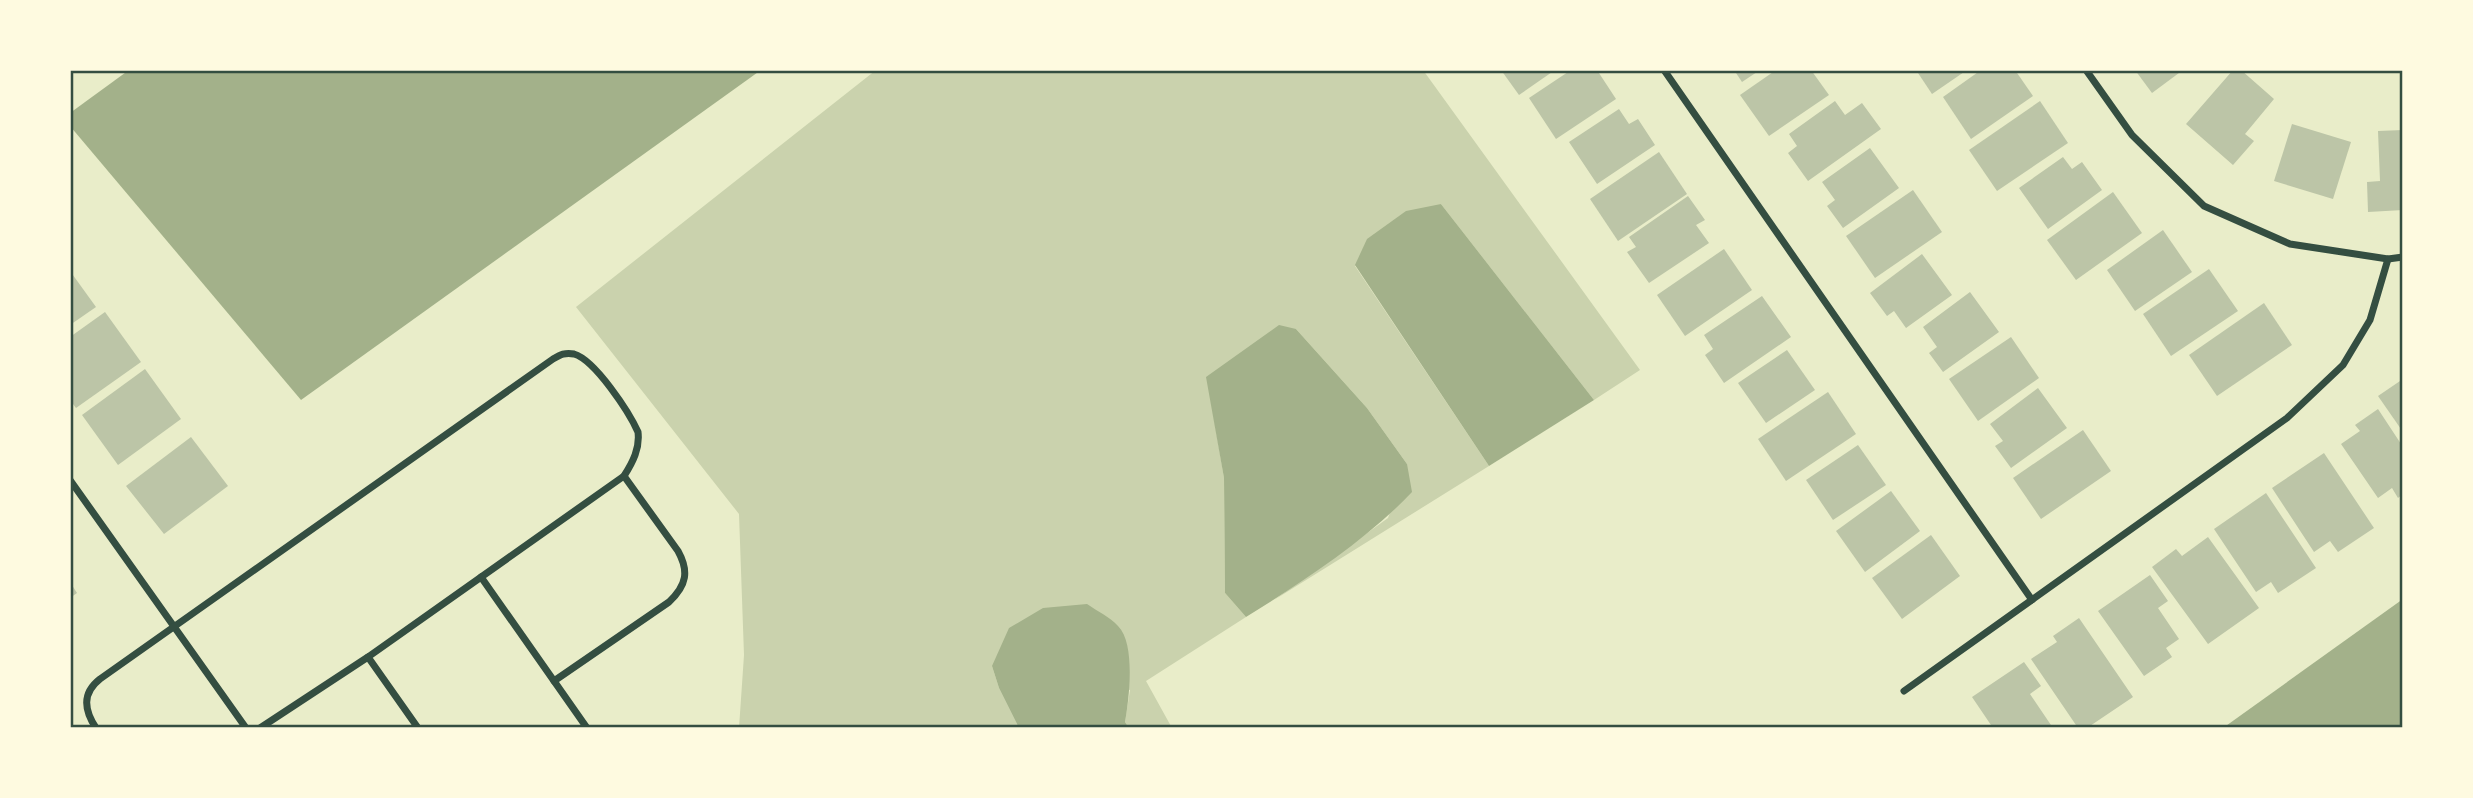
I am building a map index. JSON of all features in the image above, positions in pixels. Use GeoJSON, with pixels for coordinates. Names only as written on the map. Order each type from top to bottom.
{"type":"FeatureCollection","features":[{"type":"Feature","properties":{"kind":"street"},"geometry":{"type":"LineString","coordinates":[[1664,70],[2032,600]]}},
{"type":"Feature","properties":{"kind":"street"},"geometry":{"type":"LineString","coordinates":[[2086,70],[2132,135],[2204,206],[2290,244],[2388,259],[2403,257]]}},
{"type":"Feature","properties":{"kind":"street"},"geometry":{"type":"LineString","coordinates":[[1904,691],[2287,418],[2343,365],[2370,320],[2388,259]]}},
{"type":"Feature","properties":{"kind":"street"},"geometry":{"type":"LineString","coordinates":[[96,728],[86,707],[86,697],[91,686],[173,625],[562,354],[575,355],[588,362],[635,424],[639,442],[632,464],[624,476],[368,657],[260,728]]}},
{"type":"Feature","properties":{"kind":"street"},"geometry":{"type":"LineString","coordinates":[[554,681],[669,601],[682,588],[686,579],[684,562],[678,551],[624,476]]}},
{"type":"Feature","properties":{"kind":"street"},"geometry":{"type":"LineString","coordinates":[[70,480],[246,728]]}},
{"type":"Feature","properties":{"kind":"street"},"geometry":{"type":"LineString","coordinates":[[481,577],[587,728]]}},
{"type":"Feature","properties":{"kind":"street"},"geometry":{"type":"LineString","coordinates":[[368,657],[418,728]]}},
{"type":"Feature","properties":{"kind":"shaded area"},"geometry":{"type":"Polygon","coordinates":[[[129,70],[761,70],[301,400],[70,126],[70,113],[129,70]]]}},
{"type":"Feature","properties":{"kind":"shaded area"},"geometry":{"type":"Polygon","coordinates":[[[876,70],[1423,70],[1640,370],[1594,400],[1441,204],[1355,266],[1489,466],[1274,600],[1388,518],[1407,464],[1367,408],[1296,329],[1207,377],[1224,478],[1225,593],[1246,617],[1146,681],[1172,728],[1129,728],[1125,722],[1130,690],[992,666],[999,688],[1019,728],[739,728],[744,655],[739,514],[576,307],[876,70]]]}},
{"type":"Feature","properties":{"kind":"shaded area"},"geometry":{"type":"Polygon","coordinates":[[[1441,204],[1594,400],[1489,466],[1355,265],[1367,239],[1406,211],[1441,204]]]}},
{"type":"Feature","properties":{"kind":"shaded area"},"geometry":{"type":"Polygon","coordinates":[[[1279,325],[1296,329],[1367,408],[1407,464],[1412,492],[1355,543],[1246,617],[1225,593],[1224,478],[1206,377],[1279,325]]]}},
{"type":"Feature","properties":{"kind":"shaded area"},"geometry":{"type":"Polygon","coordinates":[[[2403,599],[2403,728],[2223,728],[2403,599]]]}},
{"type":"Feature","properties":{"kind":"shaded area"},"geometry":{"type":"Polygon","coordinates":[[[1087,604],[1111,620],[1124,634],[1129,658],[1125,722],[1129,728],[1019,728],[999,688],[992,666],[1009,628],[1043,608],[1087,604]]]}},
{"type":"Feature","properties":{"kind":"building"},"geometry":{"type":"Polygon","coordinates":[[[1501,70],[1555,70],[1519,95],[1501,70]]]}},
{"type":"Feature","properties":{"kind":"building"},"geometry":{"type":"Polygon","coordinates":[[[1571,70],[1597,70],[1616,99],[1556,139],[1529,98],[1571,70]]]}},
{"type":"Feature","properties":{"kind":"building"},"geometry":{"type":"Polygon","coordinates":[[[1734,70],[1760,70],[1742,82],[1734,70]]]}},
{"type":"Feature","properties":{"kind":"building"},"geometry":{"type":"Polygon","coordinates":[[[1776,70],[1811,70],[1829,95],[1769,136],[1740,95],[1776,70]]]}},
{"type":"Feature","properties":{"kind":"building"},"geometry":{"type":"Polygon","coordinates":[[[1916,70],[1967,70],[1932,94],[1916,70]]]}},
{"type":"Feature","properties":{"kind":"building"},"geometry":{"type":"Polygon","coordinates":[[[1981,70],[2015,70],[2033,96],[1971,139],[1943,97],[1981,70]]]}},
{"type":"Feature","properties":{"kind":"building"},"geometry":{"type":"Polygon","coordinates":[[[2135,70],[2183,70],[2152,93],[2135,70]]]}},
{"type":"Feature","properties":{"kind":"building"},"geometry":{"type":"Polygon","coordinates":[[[2233,70],[2241,70],[2274,99],[2245,134],[2254,141],[2233,165],[2186,124],[2233,70]]]}},
{"type":"Feature","properties":{"kind":"building"},"geometry":{"type":"Polygon","coordinates":[[[1835,101],[1845,115],[1862,103],[1881,129],[1808,181],[1788,153],[1797,146],[1789,134],[1835,101]]]}},
{"type":"Feature","properties":{"kind":"building"},"geometry":{"type":"Polygon","coordinates":[[[2040,101],[2068,143],[1997,191],[1969,150],[2040,101]]]}},
{"type":"Feature","properties":{"kind":"building"},"geometry":{"type":"Polygon","coordinates":[[[1619,109],[1629,124],[1638,119],[1655,145],[1597,184],[1569,142],[1619,109]]]}},
{"type":"Feature","properties":{"kind":"building"},"geometry":{"type":"Polygon","coordinates":[[[2292,124],[2351,142],[2333,199],[2274,181],[2292,124]]]}},
{"type":"Feature","properties":{"kind":"building"},"geometry":{"type":"Polygon","coordinates":[[[2403,130],[2403,210],[2368,212],[2367,182],[2380,181],[2378,131],[2403,130]]]}},
{"type":"Feature","properties":{"kind":"building"},"geometry":{"type":"Polygon","coordinates":[[[1870,148],[1899,188],[1843,228],[1827,206],[1835,200],[1822,182],[1870,148]]]}},
{"type":"Feature","properties":{"kind":"building"},"geometry":{"type":"Polygon","coordinates":[[[1659,152],[1687,194],[1618,241],[1590,199],[1659,152]]]}},
{"type":"Feature","properties":{"kind":"building"},"geometry":{"type":"Polygon","coordinates":[[[2063,157],[2072,169],[2082,162],[2102,190],[2048,229],[2019,188],[2063,157]]]}},
{"type":"Feature","properties":{"kind":"building"},"geometry":{"type":"Polygon","coordinates":[[[1913,190],[1942,232],[1875,278],[1846,236],[1913,190]]]}},
{"type":"Feature","properties":{"kind":"building"},"geometry":{"type":"Polygon","coordinates":[[[2113,192],[2142,233],[2076,280],[2047,240],[2113,192]]]}},
{"type":"Feature","properties":{"kind":"building"},"geometry":{"type":"Polygon","coordinates":[[[1688,196],[1705,220],[1696,225],[1709,243],[1649,283],[1627,252],[1636,247],[1629,237],[1688,196]]]}},
{"type":"Feature","properties":{"kind":"building"},"geometry":{"type":"Polygon","coordinates":[[[2163,230],[2192,272],[2135,311],[2107,270],[2163,230]]]}},
{"type":"Feature","properties":{"kind":"building"},"geometry":{"type":"Polygon","coordinates":[[[1724,249],[1752,290],[1685,336],[1657,295],[1724,249]]]}},
{"type":"Feature","properties":{"kind":"building"},"geometry":{"type":"Polygon","coordinates":[[[1922,254],[1952,295],[1906,328],[1894,311],[1887,316],[1870,293],[1922,254]]]}},
{"type":"Feature","properties":{"kind":"building"},"geometry":{"type":"Polygon","coordinates":[[[2209,269],[2238,311],[2171,356],[2143,314],[2209,269]]]}},
{"type":"Feature","properties":{"kind":"building"},"geometry":{"type":"Polygon","coordinates":[[[70,271],[96,307],[70,325],[70,271]]]}},
{"type":"Feature","properties":{"kind":"building"},"geometry":{"type":"Polygon","coordinates":[[[1970,292],[1999,332],[1943,372],[1929,353],[1937,347],[1923,327],[1970,292]]]}},
{"type":"Feature","properties":{"kind":"building"},"geometry":{"type":"Polygon","coordinates":[[[1762,296],[1791,337],[1724,383],[1705,355],[1713,349],[1704,335],[1762,296]]]}},
{"type":"Feature","properties":{"kind":"building"},"geometry":{"type":"Polygon","coordinates":[[[2264,303],[2292,345],[2217,396],[2189,355],[2264,303]]]}},
{"type":"Feature","properties":{"kind":"building"},"geometry":{"type":"Polygon","coordinates":[[[105,312],[141,362],[76,408],[70,400],[70,337],[105,312]]]}},
{"type":"Feature","properties":{"kind":"building"},"geometry":{"type":"Polygon","coordinates":[[[2011,337],[2039,378],[1978,421],[1949,379],[2011,337]]]}},
{"type":"Feature","properties":{"kind":"building"},"geometry":{"type":"Polygon","coordinates":[[[1787,350],[1815,390],[1766,423],[1738,383],[1787,350]]]}},
{"type":"Feature","properties":{"kind":"building"},"geometry":{"type":"Polygon","coordinates":[[[145,369],[181,419],[118,465],[82,415],[145,369]]]}},
{"type":"Feature","properties":{"kind":"building"},"geometry":{"type":"Polygon","coordinates":[[[2403,379],[2403,432],[2378,396],[2403,379]]]}},
{"type":"Feature","properties":{"kind":"building"},"geometry":{"type":"Polygon","coordinates":[[[2038,388],[2067,428],[2011,468],[1995,446],[2003,441],[1990,424],[2038,388]]]}},
{"type":"Feature","properties":{"kind":"building"},"geometry":{"type":"Polygon","coordinates":[[[1828,392],[1856,434],[1786,481],[1758,439],[1828,392]]]}},
{"type":"Feature","properties":{"kind":"building"},"geometry":{"type":"Polygon","coordinates":[[[2378,409],[2403,447],[2403,494],[2398,498],[2392,488],[2378,498],[2341,444],[2360,431],[2355,425],[2378,409]]]}},
{"type":"Feature","properties":{"kind":"building"},"geometry":{"type":"Polygon","coordinates":[[[2083,430],[2111,471],[2041,519],[2013,478],[2083,430]]]}},
{"type":"Feature","properties":{"kind":"building"},"geometry":{"type":"Polygon","coordinates":[[[191,437],[228,486],[164,534],[126,486],[191,437]]]}},
{"type":"Feature","properties":{"kind":"building"},"geometry":{"type":"Polygon","coordinates":[[[1858,445],[1886,485],[1833,520],[1806,480],[1858,445]]]}},
{"type":"Feature","properties":{"kind":"building"},"geometry":{"type":"Polygon","coordinates":[[[2324,453],[2374,528],[2338,552],[2330,541],[2314,552],[2272,488],[2324,453]]]}},
{"type":"Feature","properties":{"kind":"building"},"geometry":{"type":"Polygon","coordinates":[[[1891,491],[1920,531],[1865,572],[1836,531],[1891,491]]]}},
{"type":"Feature","properties":{"kind":"building"},"geometry":{"type":"Polygon","coordinates":[[[2266,493],[2316,568],[2278,593],[2271,582],[2256,592],[2214,529],[2266,493]]]}},
{"type":"Feature","properties":{"kind":"building"},"geometry":{"type":"Polygon","coordinates":[[[1931,535],[1960,576],[1902,619],[1872,578],[1931,535]]]}},
{"type":"Feature","properties":{"kind":"building"},"geometry":{"type":"Polygon","coordinates":[[[2208,537],[2259,608],[2208,644],[2152,567],[2176,549],[2182,556],[2208,537]]]}},
{"type":"Feature","properties":{"kind":"building"},"geometry":{"type":"Polygon","coordinates":[[[2150,575],[2168,601],[2158,608],[2179,639],[2166,648],[2172,657],[2144,676],[2098,611],[2150,575]]]}},
{"type":"Feature","properties":{"kind":"building"},"geometry":{"type":"Polygon","coordinates":[[[70,582],[77,593],[70,598],[70,582]]]}},
{"type":"Feature","properties":{"kind":"building"},"geometry":{"type":"Polygon","coordinates":[[[2079,618],[2133,697],[2087,728],[2078,728],[2031,659],[2057,642],[2053,636],[2079,618]]]}},
{"type":"Feature","properties":{"kind":"building"},"geometry":{"type":"Polygon","coordinates":[[[2024,662],[2041,686],[2030,694],[2053,728],[1993,728],[1972,697],[2024,662]]]}}]}
